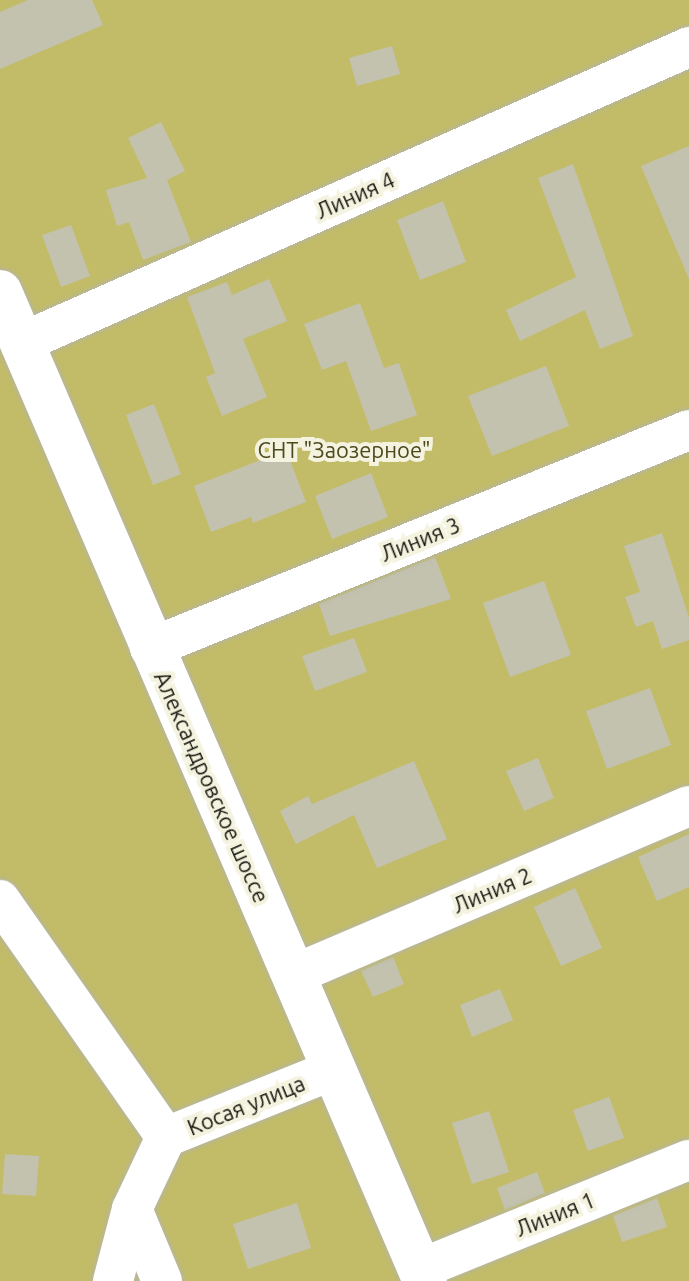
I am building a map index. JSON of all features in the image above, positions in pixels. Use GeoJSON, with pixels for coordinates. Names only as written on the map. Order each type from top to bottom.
{"type":"FeatureCollection","features":[{"type":"Feature","properties":{"kind":"street","name":"Линия 4"},"geometry":{"type":"LineString","coordinates":[[21,343],[689,47]]}},
{"type":"Feature","properties":{"kind":"street","name":"Александровское шоссе"},"geometry":{"type":"LineString","coordinates":[[0,292],[150,648],[295,974],[423,1275]]}},
{"type":"Feature","properties":{"kind":"street","name":"Линия 3"},"geometry":{"type":"LineString","coordinates":[[150,648],[689,430]]}},
{"type":"Feature","properties":{"kind":"street","name":"Линия 2"},"geometry":{"type":"LineString","coordinates":[[295,974],[689,806]]}},
{"type":"Feature","properties":{"kind":"street"},"geometry":{"type":"LineString","coordinates":[[0,900],[166,1137]]}},
{"type":"Feature","properties":{"kind":"street","name":"Косая улица"},"geometry":{"type":"LineString","coordinates":[[113,1281],[132,1209],[166,1137],[335,1069]]}},
{"type":"Feature","properties":{"kind":"street","name":"Линия 1"},"geometry":{"type":"LineString","coordinates":[[423,1275],[689,1160]]}},
{"type":"Feature","properties":{"kind":"street"},"geometry":{"type":"LineString","coordinates":[[132,1209],[162,1281]]}},
{"type":"Feature","properties":{"kind":"green space","name":"СНТ \"Заозерное\""},"geometry":{"type":"Polygon","coordinates":[[[0,0],[689,0],[689,1281],[0,1281],[0,0]]]}},
{"type":"Feature","properties":{"kind":"building"},"geometry":{"type":"Polygon","coordinates":[[[28,0],[92,0],[103,25],[0,69],[0,12],[28,0]]]}},
{"type":"Feature","properties":{"kind":"building"},"geometry":{"type":"Polygon","coordinates":[[[392,46],[400,74],[357,86],[349,58],[392,46]]]}},
{"type":"Feature","properties":{"kind":"building"},"geometry":{"type":"Polygon","coordinates":[[[161,122],[185,171],[167,180],[191,242],[143,260],[129,222],[117,226],[106,190],[147,178],[128,138],[161,122]]]}},
{"type":"Feature","properties":{"kind":"building"},"geometry":{"type":"Polygon","coordinates":[[[689,146],[689,279],[641,166],[689,146]]]}},
{"type":"Feature","properties":{"kind":"building"},"geometry":{"type":"Polygon","coordinates":[[[573,164],[633,336],[600,349],[585,310],[520,341],[506,310],[576,277],[538,178],[573,164]]]}},
{"type":"Feature","properties":{"kind":"building"},"geometry":{"type":"Polygon","coordinates":[[[443,201],[466,262],[420,280],[397,220],[443,201]]]}},
{"type":"Feature","properties":{"kind":"building"},"geometry":{"type":"Polygon","coordinates":[[[71,225],[90,276],[61,287],[42,235],[71,225]]]}},
{"type":"Feature","properties":{"kind":"building"},"geometry":{"type":"Polygon","coordinates":[[[269,279],[287,321],[243,339],[267,397],[222,416],[206,377],[215,373],[187,297],[227,282],[232,295],[269,279]]]}},
{"type":"Feature","properties":{"kind":"building"},"geometry":{"type":"Polygon","coordinates":[[[360,303],[384,368],[399,363],[417,415],[371,431],[346,361],[322,370],[304,324],[360,303]]]}},
{"type":"Feature","properties":{"kind":"building"},"geometry":{"type":"Polygon","coordinates":[[[546,366],[569,426],[492,456],[468,396],[546,366]]]}},
{"type":"Feature","properties":{"kind":"building"},"geometry":{"type":"Polygon","coordinates":[[[154,404],[181,474],[153,485],[126,415],[154,404]]]}},
{"type":"Feature","properties":{"kind":"building"},"geometry":{"type":"Polygon","coordinates":[[[286,450],[306,502],[253,523],[251,517],[211,532],[194,486],[286,450]]]}},
{"type":"Feature","properties":{"kind":"building"},"geometry":{"type":"Polygon","coordinates":[[[371,473],[388,517],[332,539],[315,496],[371,473]]]}},
{"type":"Feature","properties":{"kind":"building"},"geometry":{"type":"Polygon","coordinates":[[[662,533],[689,618],[689,640],[662,649],[653,621],[636,627],[625,597],[640,592],[624,546],[662,533]]]}},
{"type":"Feature","properties":{"kind":"building"},"geometry":{"type":"Polygon","coordinates":[[[435,557],[451,599],[330,636],[319,604],[435,557]]]}},
{"type":"Feature","properties":{"kind":"building"},"geometry":{"type":"Polygon","coordinates":[[[544,581],[571,655],[510,677],[483,603],[544,581]]]}},
{"type":"Feature","properties":{"kind":"building"},"geometry":{"type":"Polygon","coordinates":[[[354,638],[367,672],[315,691],[302,656],[354,638]]]}},
{"type":"Feature","properties":{"kind":"building"},"geometry":{"type":"Polygon","coordinates":[[[650,688],[671,745],[607,769],[586,711],[650,688]]]}},
{"type":"Feature","properties":{"kind":"building"},"geometry":{"type":"Polygon","coordinates":[[[538,758],[554,798],[524,811],[506,771],[538,758]]]}},
{"type":"Feature","properties":{"kind":"building"},"geometry":{"type":"Polygon","coordinates":[[[414,761],[447,839],[377,868],[354,815],[296,844],[280,811],[308,796],[312,804],[414,761]]]}},
{"type":"Feature","properties":{"kind":"building"},"geometry":{"type":"Polygon","coordinates":[[[689,834],[689,887],[657,901],[638,857],[689,834]]]}},
{"type":"Feature","properties":{"kind":"building"},"geometry":{"type":"Polygon","coordinates":[[[575,888],[602,948],[561,966],[534,907],[575,888]]]}},
{"type":"Feature","properties":{"kind":"building"},"geometry":{"type":"Polygon","coordinates":[[[393,957],[404,984],[373,997],[361,971],[393,957]]]}},
{"type":"Feature","properties":{"kind":"building"},"geometry":{"type":"Polygon","coordinates":[[[500,989],[513,1020],[472,1037],[460,1005],[500,989]]]}},
{"type":"Feature","properties":{"kind":"building"},"geometry":{"type":"Polygon","coordinates":[[[609,1097],[624,1138],[588,1151],[573,1110],[609,1097]]]}},
{"type":"Feature","properties":{"kind":"building"},"geometry":{"type":"Polygon","coordinates":[[[489,1111],[509,1172],[472,1184],[452,1123],[489,1111]]]}},
{"type":"Feature","properties":{"kind":"building"},"geometry":{"type":"Polygon","coordinates":[[[5,1154],[39,1156],[36,1196],[2,1194],[5,1154]]]}},
{"type":"Feature","properties":{"kind":"building"},"geometry":{"type":"Polygon","coordinates":[[[537,1172],[545,1193],[505,1210],[497,1188],[537,1172]]]}},
{"type":"Feature","properties":{"kind":"building"},"geometry":{"type":"Polygon","coordinates":[[[657,1198],[667,1227],[622,1242],[613,1216],[657,1198]]]}},
{"type":"Feature","properties":{"kind":"building"},"geometry":{"type":"Polygon","coordinates":[[[297,1203],[311,1248],[248,1269],[233,1224],[297,1203]]]}}]}
